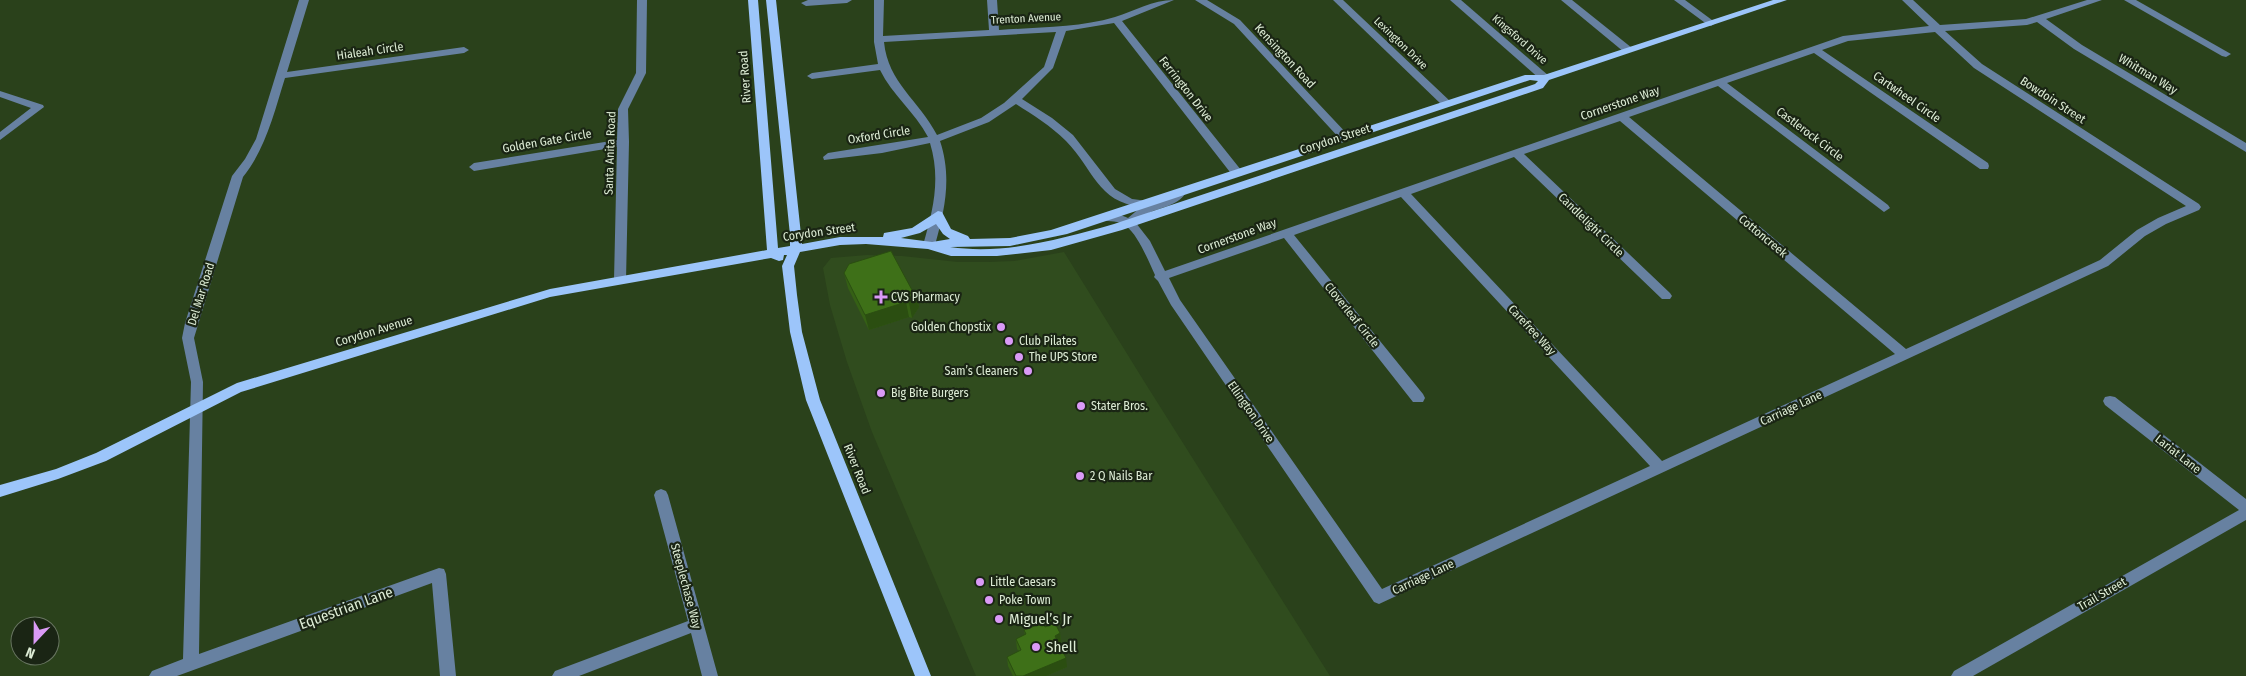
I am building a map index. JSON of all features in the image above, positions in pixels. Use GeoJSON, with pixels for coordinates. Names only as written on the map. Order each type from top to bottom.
{"type":"FeatureCollection","features":[{"type":"Feature","properties":{"kind":"main road","name":"River Road"},"geometry":{"type":"LineString","coordinates":[[753,0],[773,253]]}},
{"type":"Feature","properties":{"kind":"main road"},"geometry":{"type":"LineString","coordinates":[[771,0],[796,248],[788,266],[773,253]]}},
{"type":"Feature","properties":{"kind":"main road","name":"Corydon Street"},"geometry":{"type":"LineString","coordinates":[[773,253],[796,248],[866,240],[929,245],[952,242],[1001,243],[1040,237],[1179,194],[1447,104],[1529,78],[1545,78],[1782,0]]}},
{"type":"Feature","properties":{"kind":"main road","name":"Corydon Street"},"geometry":{"type":"LineString","coordinates":[[929,245],[951,252],[997,252],[1051,246],[1130,223],[1539,86],[1545,78]]}},
{"type":"Feature","properties":{"kind":"main road"},"geometry":{"type":"LineString","coordinates":[[866,240],[916,231],[929,225],[938,215],[945,231],[950,235],[968,240],[1001,243]]}},
{"type":"Feature","properties":{"kind":"main road","name":"Corydon Avenue"},"geometry":{"type":"LineString","coordinates":[[0,491],[73,468],[115,450],[195,407],[237,388],[273,376],[498,307],[550,293],[773,253]]}},
{"type":"Feature","properties":{"kind":"main road","name":"River Road"},"geometry":{"type":"LineString","coordinates":[[788,266],[796,332],[813,400],[924,676]]}},
{"type":"Feature","properties":{"kind":"street","name":"Del Mar Road"},"geometry":{"type":"LineString","coordinates":[[191,664],[197,382],[188,338],[191,323],[238,176],[250,161],[260,139],[304,0]]}},
{"type":"Feature","properties":{"kind":"street","name":"Santa Anita Road"},"geometry":{"type":"LineString","coordinates":[[620,280],[624,142],[623,109],[641,73],[642,0]]}},
{"type":"Feature","properties":{"kind":"street"},"geometry":{"type":"LineString","coordinates":[[806,3],[847,0]]}},
{"type":"Feature","properties":{"kind":"street"},"geometry":{"type":"LineString","coordinates":[[879,0],[883,66],[890,80],[928,126],[941,154],[943,188],[938,215],[929,245]]}},
{"type":"Feature","properties":{"kind":"street"},"geometry":{"type":"LineString","coordinates":[[992,0],[994,32]]}},
{"type":"Feature","properties":{"kind":"street","name":"Trenton Avenue"},"geometry":{"type":"LineString","coordinates":[[880,39],[1062,29],[1116,20],[1169,0]]}},
{"type":"Feature","properties":{"kind":"street","name":"Kensington Road"},"geometry":{"type":"LineString","coordinates":[[1200,0],[1237,22],[1345,138]]}},
{"type":"Feature","properties":{"kind":"street","name":"Lexington Drive"},"geometry":{"type":"LineString","coordinates":[[1338,0],[1447,104]]}},
{"type":"Feature","properties":{"kind":"street","name":"Kingsford Drive"},"geometry":{"type":"LineString","coordinates":[[1455,0],[1545,78]]}},
{"type":"Feature","properties":{"kind":"street"},"geometry":{"type":"LineString","coordinates":[[1566,0],[1628,50]]}},
{"type":"Feature","properties":{"kind":"street"},"geometry":{"type":"LineString","coordinates":[[1680,0],[1711,23]]}},
{"type":"Feature","properties":{"kind":"street","name":"Bowdoin Street"},"geometry":{"type":"LineString","coordinates":[[1907,0],[1925,15],[1960,52],[1978,66],[2196,207]]}},
{"type":"Feature","properties":{"kind":"street","name":"Cornerstone Way"},"geometry":{"type":"LineString","coordinates":[[1160,277],[1846,38],[1880,33],[2013,24],[2039,19],[2097,0]]}},
{"type":"Feature","properties":{"kind":"street"},"geometry":{"type":"LineString","coordinates":[[2129,0],[2226,54]]}},
{"type":"Feature","properties":{"kind":"street","name":"Whitman Way"},"geometry":{"type":"LineString","coordinates":[[2039,19],[2078,47],[2246,148]]}},
{"type":"Feature","properties":{"kind":"street","name":"Ferrington Drive"},"geometry":{"type":"LineString","coordinates":[[1116,20],[1237,173]]}},
{"type":"Feature","properties":{"kind":"street","name":"Oxford Circle"},"geometry":{"type":"LineString","coordinates":[[828,157],[934,141],[972,127],[996,115],[1017,100],[1050,66],[1062,29]]}},
{"type":"Feature","properties":{"kind":"street","name":"Cartwheel Circle"},"geometry":{"type":"LineString","coordinates":[[1815,49],[1984,166]]}},
{"type":"Feature","properties":{"kind":"street","name":"Hialeah Circle"},"geometry":{"type":"LineString","coordinates":[[280,76],[464,50]]}},
{"type":"Feature","properties":{"kind":"street"},"geometry":{"type":"LineString","coordinates":[[812,76],[883,66]]}},
{"type":"Feature","properties":{"kind":"street","name":"Castlerock Circle"},"geometry":{"type":"LineString","coordinates":[[1719,82],[1884,208]]}},
{"type":"Feature","properties":{"kind":"street"},"geometry":{"type":"LineString","coordinates":[[0,94],[39,106],[0,137]]}},
{"type":"Feature","properties":{"kind":"street"},"geometry":{"type":"LineString","coordinates":[[1017,100],[1040,114],[1076,144],[1106,188],[1124,202],[1144,204]]}},
{"type":"Feature","properties":{"kind":"street","name":"Cottoncreek"},"geometry":{"type":"LineString","coordinates":[[1621,116],[1905,355]]}},
{"type":"Feature","properties":{"kind":"street","name":"Golden Gate Circle"},"geometry":{"type":"LineString","coordinates":[[474,167],[624,142]]}},
{"type":"Feature","properties":{"kind":"street","name":"Candlelight Circle"},"geometry":{"type":"LineString","coordinates":[[1516,153],[1666,296]]}},
{"type":"Feature","properties":{"kind":"street"},"geometry":{"type":"LineString","coordinates":[[1106,188],[1111,207],[1106,217]]}},
{"type":"Feature","properties":{"kind":"street","name":"Carefree Way"},"geometry":{"type":"LineString","coordinates":[[1404,193],[1660,468]]}},
{"type":"Feature","properties":{"kind":"street","name":"Corydon Street"},"geometry":{"type":"LineString","coordinates":[[1130,223],[1140,212],[1175,200],[1179,194]]}},
{"type":"Feature","properties":{"kind":"street","name":"Carriage Lane"},"geometry":{"type":"LineString","coordinates":[[1379,597],[2104,263],[2141,233],[2162,221],[2196,207]]}},
{"type":"Feature","properties":{"kind":"street"},"geometry":{"type":"LineString","coordinates":[[1106,217],[1116,217],[1130,223]]}},
{"type":"Feature","properties":{"kind":"street","name":"Ellington Drive"},"geometry":{"type":"LineString","coordinates":[[1130,223],[1146,244],[1160,277],[1175,302],[1379,597]]}},
{"type":"Feature","properties":{"kind":"street","name":"Cloverleaf Circle"},"geometry":{"type":"LineString","coordinates":[[1285,232],[1418,398]]}},
{"type":"Feature","properties":{"kind":"street","name":"Lariat Lane"},"geometry":{"type":"LineString","coordinates":[[2110,401],[2246,507]]}},
{"type":"Feature","properties":{"kind":"street","name":"Steeplechase Way"},"geometry":{"type":"LineString","coordinates":[[661,495],[710,676]]}},
{"type":"Feature","properties":{"kind":"street","name":"Trail Street"},"geometry":{"type":"LineString","coordinates":[[1959,676],[2246,513]]}},
{"type":"Feature","properties":{"kind":"street","name":"Equestrian Lane"},"geometry":{"type":"LineString","coordinates":[[157,676],[439,574],[448,676]]}},
{"type":"Feature","properties":{"kind":"street"},"geometry":{"type":"LineString","coordinates":[[560,676],[696,624]]}},
{"type":"Feature","properties":{"kind":"shaded area"},"geometry":{"type":"Polygon","coordinates":[[[1064,252],[1330,676],[976,676],[872,432],[847,362],[830,305],[823,268],[831,258],[867,255],[902,256],[958,262],[989,262],[1014,261],[1064,252]]]}},
{"type":"Feature","properties":{"kind":"building","name":"CVS Pharmacy"},"geometry":{"type":"Polygon","coordinates":[[[891,251],[912,290],[916,291],[909,303],[906,302],[865,315],[844,273],[849,264],[891,251]]]}},
{"type":"Feature","properties":{"kind":"building","name":"Shell"},"geometry":{"type":"Polygon","coordinates":[[[1043,623],[1045,627],[1055,623],[1060,633],[1055,636],[1066,658],[1023,676],[1016,676],[1007,657],[1021,650],[1016,639],[1026,634],[1024,630],[1043,623]]]}},
{"type":"Feature","properties":{"kind":"place","name":"CVS Pharmacy"},"geometry":{"type":"Point","coordinates":[881,297]}},
{"type":"Feature","properties":{"kind":"place","name":"Golden Chopstix"},"geometry":{"type":"Point","coordinates":[1001,327]}},
{"type":"Feature","properties":{"kind":"place","name":"Club Pilates"},"geometry":{"type":"Point","coordinates":[1009,341]}},
{"type":"Feature","properties":{"kind":"place","name":"The UPS Store"},"geometry":{"type":"Point","coordinates":[1019,357]}},
{"type":"Feature","properties":{"kind":"place","name":"Sam’s Cleaners"},"geometry":{"type":"Point","coordinates":[1028,371]}},
{"type":"Feature","properties":{"kind":"place","name":"Big Bite Burgers"},"geometry":{"type":"Point","coordinates":[881,393]}},
{"type":"Feature","properties":{"kind":"place","name":"Stater Bros."},"geometry":{"type":"Point","coordinates":[1081,406]}},
{"type":"Feature","properties":{"kind":"place","name":"2 Q Nails Bar"},"geometry":{"type":"Point","coordinates":[1080,476]}},
{"type":"Feature","properties":{"kind":"place","name":"Little Caesars"},"geometry":{"type":"Point","coordinates":[980,582]}},
{"type":"Feature","properties":{"kind":"place","name":"Poke Town"},"geometry":{"type":"Point","coordinates":[989,600]}},
{"type":"Feature","properties":{"kind":"place","name":"Miguel’s Jr"},"geometry":{"type":"Point","coordinates":[999,619]}},
{"type":"Feature","properties":{"kind":"place","name":"Shell"},"geometry":{"type":"Point","coordinates":[1036,647]}}]}
